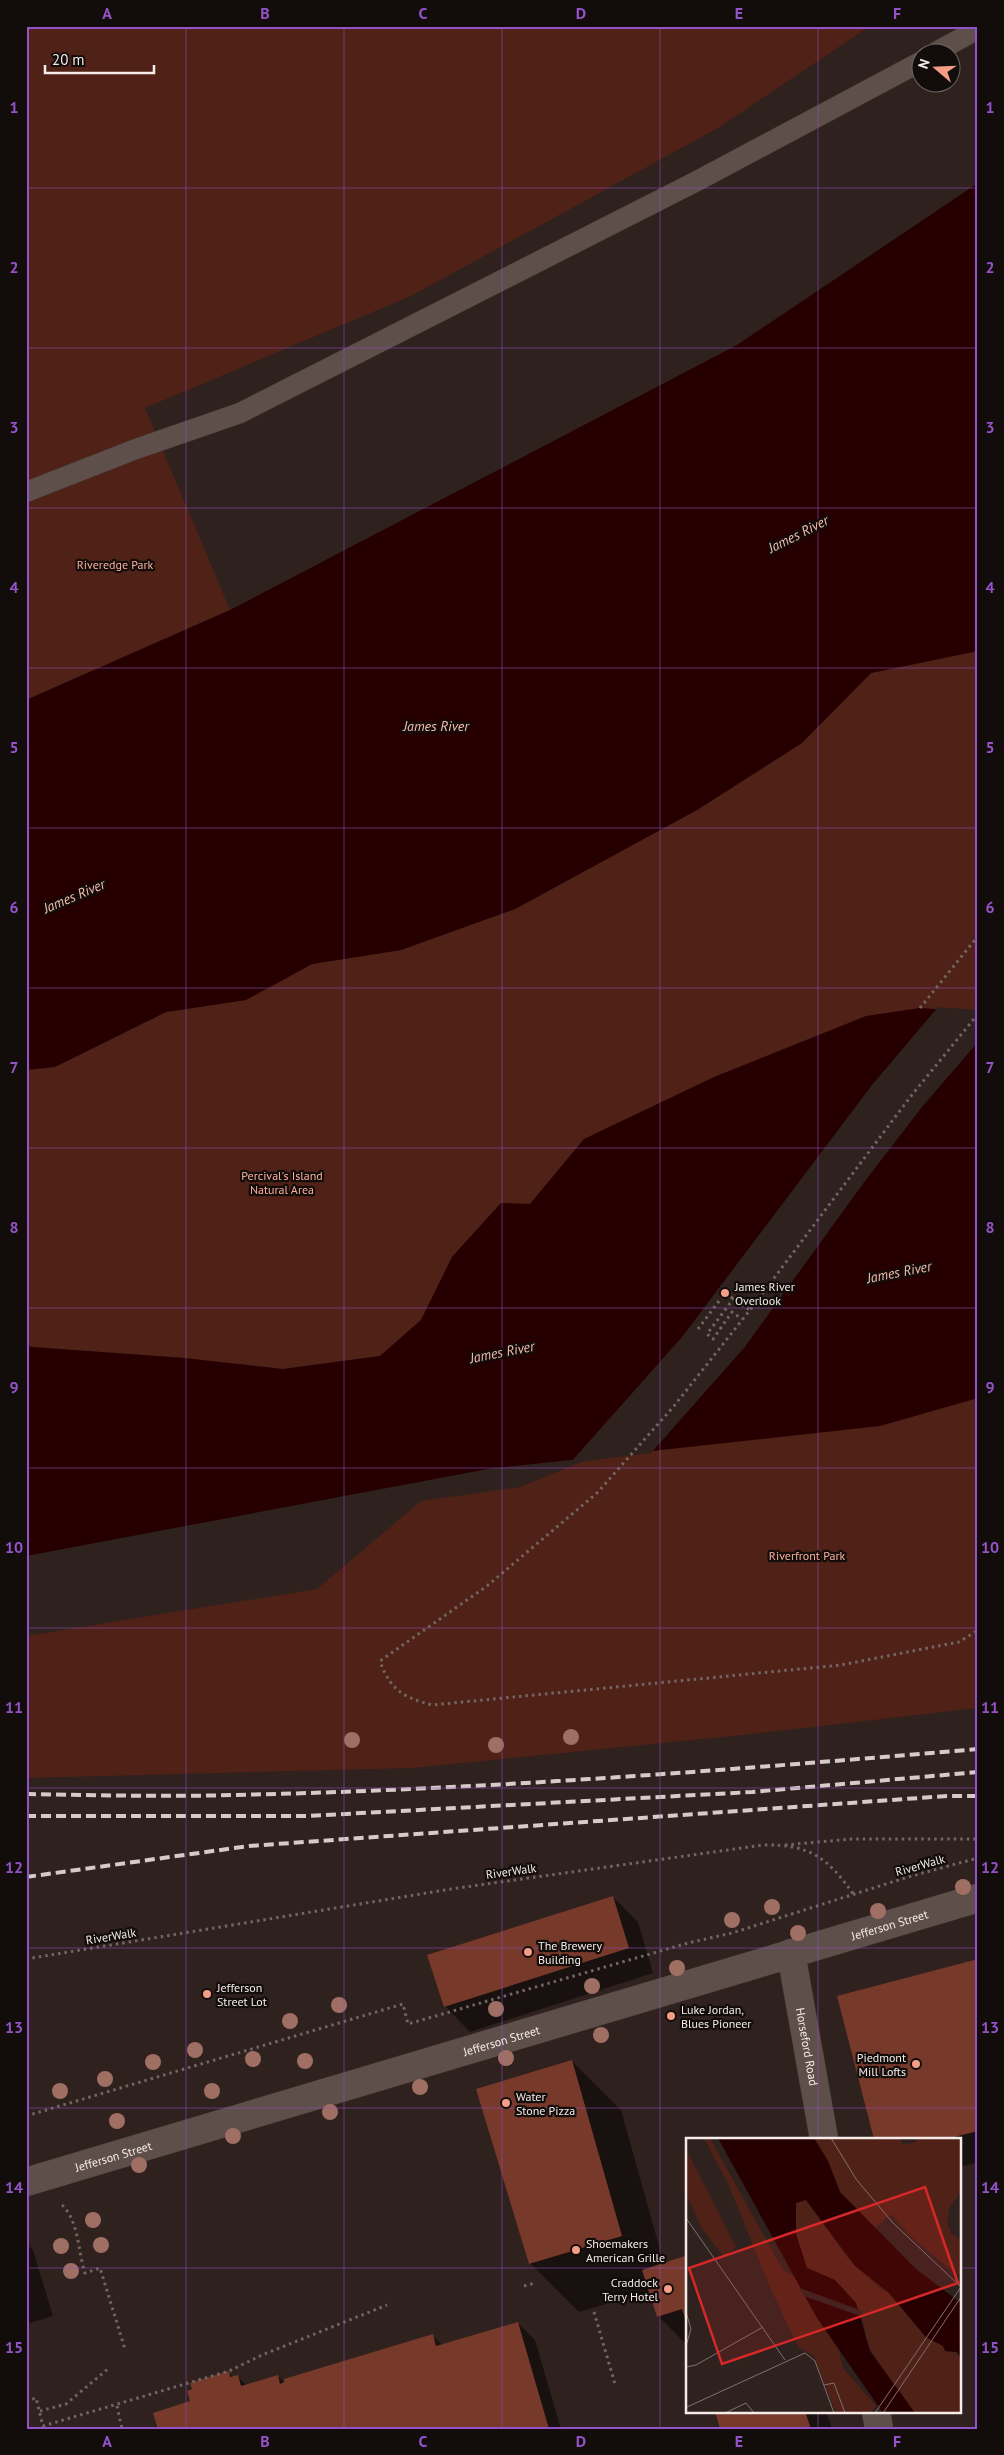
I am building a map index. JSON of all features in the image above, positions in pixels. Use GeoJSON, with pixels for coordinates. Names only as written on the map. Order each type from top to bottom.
{"type":"FeatureCollection","features":[{"type":"Feature","properties":{"kind":"street","name":"Jefferson Street"},"geometry":{"type":"LineString","coordinates":[[26,2182],[978,1898]]}},
{"type":"Feature","properties":{"kind":"street","name":"Horseford Road"},"geometry":{"type":"LineString","coordinates":[[791,1953],[824,2138]]}},
{"type":"Feature","properties":{"kind":"street"},"geometry":{"type":"LineString","coordinates":[[876,2412],[879,2429]]}},
{"type":"Feature","properties":{"kind":"lane"},"geometry":{"type":"LineString","coordinates":[[954,42],[978,29]]}},
{"type":"Feature","properties":{"kind":"lane"},"geometry":{"type":"LineString","coordinates":[[26,492],[240,413],[698,181],[912,66]]}},
{"type":"Feature","properties":{"kind":"path"},"geometry":{"type":"LineString","coordinates":[[920,1008],[978,936]]}},
{"type":"Feature","properties":{"kind":"path"},"geometry":{"type":"LineString","coordinates":[[978,1014],[910,1096],[750,1310],[674,1406],[597,1493],[487,1586],[398,1646],[380,1661],[390,1684],[402,1694],[432,1705],[841,1664],[959,1642],[978,1630]]}},
{"type":"Feature","properties":{"kind":"path"},"geometry":{"type":"LineString","coordinates":[[698,1329],[725,1293],[750,1310]]}},
{"type":"Feature","properties":{"kind":"path"},"geometry":{"type":"LineString","coordinates":[[734,1298],[707,1334],[713,1339],[732,1312],[742,1319]]}},
{"type":"Feature","properties":{"kind":"path"},"geometry":{"type":"LineString","coordinates":[[780,1845],[852,1839],[978,1839]]}},
{"type":"Feature","properties":{"kind":"path","name":"RiverWalk"},"geometry":{"type":"LineString","coordinates":[[26,1959],[460,1887],[753,1847],[780,1845],[803,1850],[823,1859],[837,1870],[854,1895],[978,1858]]}},
{"type":"Feature","properties":{"kind":"path"},"geometry":{"type":"LineString","coordinates":[[26,2116],[403,2004],[408,2024],[688,1943],[732,1933],[854,1895]]}},
{"type":"Feature","properties":{"kind":"path"},"geometry":{"type":"LineString","coordinates":[[60,2203],[68,2211],[85,2273],[100,2268],[125,2349]]}},
{"type":"Feature","properties":{"kind":"path"},"geometry":{"type":"LineString","coordinates":[[524,2286],[535,2283]]}},
{"type":"Feature","properties":{"kind":"path"},"geometry":{"type":"LineString","coordinates":[[26,2401],[36,2398],[43,2426],[117,2406],[229,2371],[262,2355],[388,2305]]}},
{"type":"Feature","properties":{"kind":"path"},"geometry":{"type":"LineString","coordinates":[[594,2312],[615,2384]]}},
{"type":"Feature","properties":{"kind":"path"},"geometry":{"type":"LineString","coordinates":[[40,2411],[66,2404],[109,2368]]}},
{"type":"Feature","properties":{"kind":"path"},"geometry":{"type":"LineString","coordinates":[[117,2406],[122,2429]]}},
{"type":"Feature","properties":{"kind":"green space","name":"Riveredge Park"},"geometry":{"type":"Polygon","coordinates":[[[26,26],[870,26],[718,128],[411,296],[145,408],[230,610],[26,700],[26,26]]]}},
{"type":"Feature","properties":{"kind":"green space","name":"Percival's Island Natural Area"},"geometry":{"type":"Polygon","coordinates":[[[978,651],[978,1012],[584,1139],[530,1204],[501,1203],[452,1257],[421,1320],[380,1356],[283,1369],[184,1358],[32,1347],[26,1345],[26,1070],[55,1067],[166,1012],[246,1000],[312,964],[401,950],[515,909],[697,810],[802,743],[871,673],[978,651]]]}},
{"type":"Feature","properties":{"kind":"green space","name":"Riverfront Park"},"geometry":{"type":"Polygon","coordinates":[[[978,1348],[978,1708],[752,1734],[412,1768],[26,1778],[26,1636],[317,1589],[421,1501],[520,1487],[796,1374],[978,1348]]]}},
{"type":"Feature","properties":{"kind":"water","name":"James River"},"geometry":{"type":"Polygon","coordinates":[[[978,183],[978,651],[871,673],[802,743],[697,810],[515,909],[401,950],[312,964],[246,1000],[166,1012],[55,1067],[26,1070],[26,700],[230,610],[737,345],[978,183]]]}},
{"type":"Feature","properties":{"kind":"water","name":"James River"},"geometry":{"type":"Polygon","coordinates":[[[920,1008],[978,1012],[978,1398],[880,1426],[488,1469],[26,1556],[26,1345],[32,1347],[184,1358],[283,1369],[380,1356],[421,1320],[452,1257],[501,1203],[530,1204],[584,1139],[714,1077],[866,1016],[920,1008]]]}},
{"type":"Feature","properties":{"kind":"pier"},"geometry":{"type":"Polygon","coordinates":[[[938,1007],[978,1010],[978,1042],[922,1107],[865,1181],[744,1348],[651,1453],[570,1463],[682,1337],[872,1085],[938,1007]]]}},
{"type":"Feature","properties":{"kind":"building","name":"The Brewery Building"},"geometry":{"type":"Polygon","coordinates":[[[613,1896],[629,1948],[444,2007],[427,1955],[613,1896]]]}},
{"type":"Feature","properties":{"kind":"building","name":"Piedmont Mill Lofts"},"geometry":{"type":"Polygon","coordinates":[[[978,1959],[978,2131],[950,2138],[874,2138],[837,1996],[978,1959]]]}},
{"type":"Feature","properties":{"kind":"building"},"geometry":{"type":"Polygon","coordinates":[[[572,2060],[622,2236],[529,2264],[476,2089],[572,2060]]]}},
{"type":"Feature","properties":{"kind":"building","name":"Craddock Terry Hotel"},"geometry":{"type":"Polygon","coordinates":[[[686,2256],[686,2322],[682,2309],[657,2317],[642,2270],[686,2256]]]}},
{"type":"Feature","properties":{"kind":"building"},"geometry":{"type":"Polygon","coordinates":[[[518,2322],[549,2429],[158,2429],[153,2413],[190,2401],[187,2391],[192,2389],[190,2383],[229,2371],[230,2377],[238,2375],[241,2386],[278,2375],[280,2384],[284,2382],[284,2379],[433,2334],[436,2346],[518,2322]]]}},
{"type":"Feature","properties":{"kind":"building"},"geometry":{"type":"Polygon","coordinates":[[[715,2412],[805,2412],[811,2429],[720,2429],[715,2412]]]}},
{"type":"Feature","properties":{"kind":"railway"},"geometry":{"type":"LineString","coordinates":[[26,1794],[206,1796],[419,1789],[605,1778],[978,1749]]}},
{"type":"Feature","properties":{"kind":"railway"},"geometry":{"type":"LineString","coordinates":[[26,1816],[307,1816],[752,1792],[978,1772]]}},
{"type":"Feature","properties":{"kind":"railway"},"geometry":{"type":"LineString","coordinates":[[26,1877],[249,1846],[947,1796],[978,1796]]}},
{"type":"Feature","properties":{"kind":"place","name":"James River Overlook"},"geometry":{"type":"Point","coordinates":[725,1293]}},
{"type":"Feature","properties":{"kind":"place","name":"The Brewery Building"},"geometry":{"type":"Point","coordinates":[528,1952]}},
{"type":"Feature","properties":{"kind":"place","name":"Jefferson Street Lot"},"geometry":{"type":"Point","coordinates":[207,1994]}},
{"type":"Feature","properties":{"kind":"place","name":"Luke Jordan, Blues Pioneer"},"geometry":{"type":"Point","coordinates":[671,2016]}},
{"type":"Feature","properties":{"kind":"place","name":"Piedmont Mill Lofts"},"geometry":{"type":"Point","coordinates":[916,2064]}},
{"type":"Feature","properties":{"kind":"place","name":"Water Stone Pizza"},"geometry":{"type":"Point","coordinates":[506,2103]}},
{"type":"Feature","properties":{"kind":"place","name":"Shoemakers American Grille"},"geometry":{"type":"Point","coordinates":[576,2250]}},
{"type":"Feature","properties":{"kind":"place","name":"Craddock Terry Hotel"},"geometry":{"type":"Point","coordinates":[668,2289]}}]}
